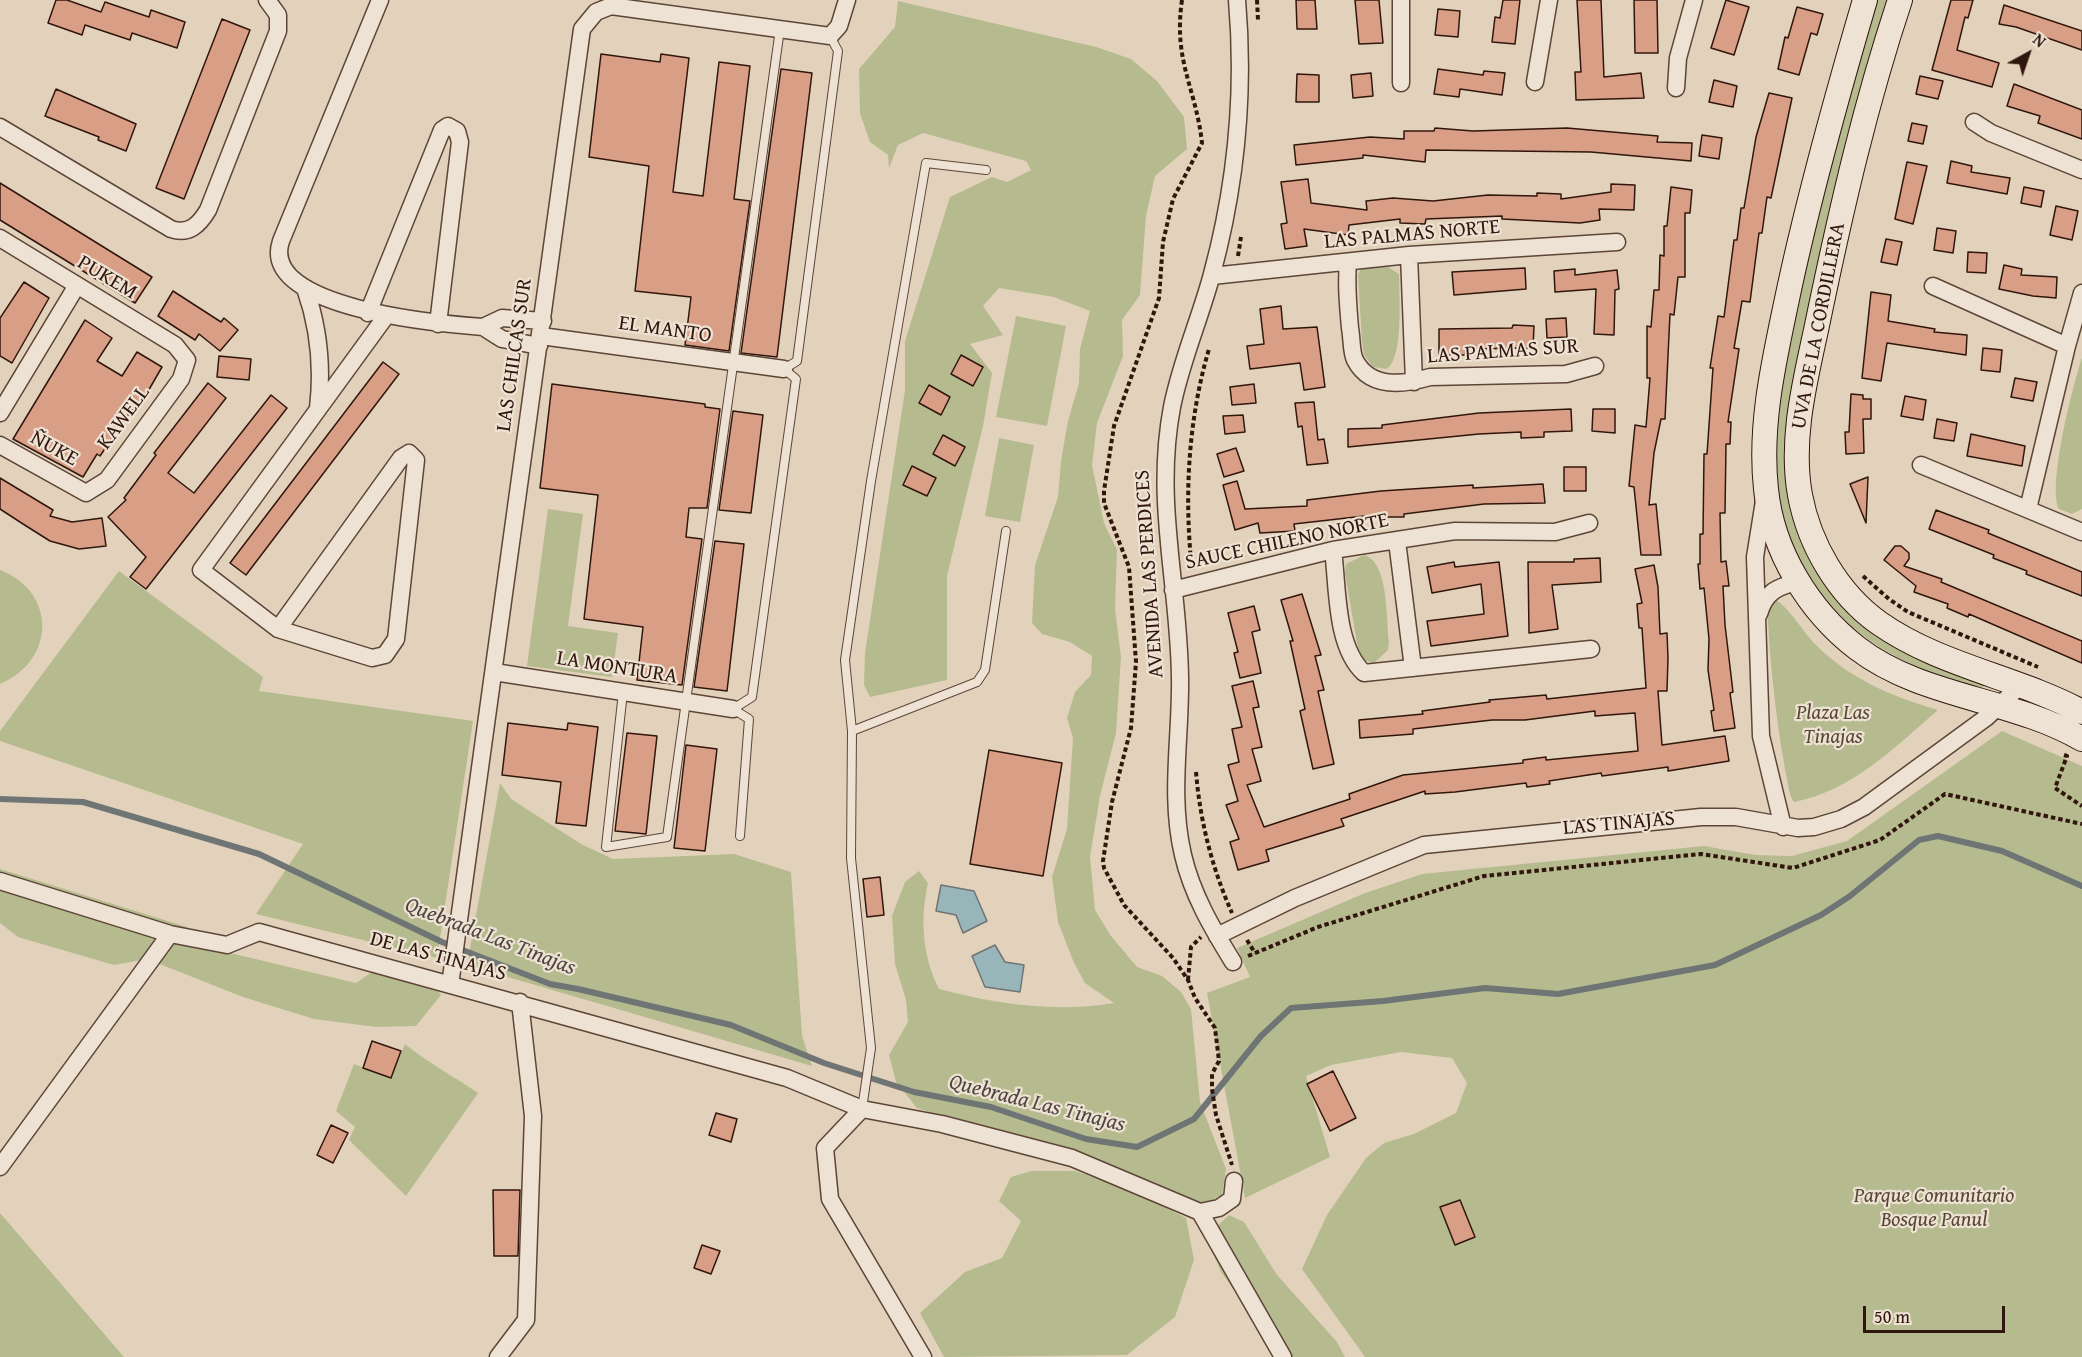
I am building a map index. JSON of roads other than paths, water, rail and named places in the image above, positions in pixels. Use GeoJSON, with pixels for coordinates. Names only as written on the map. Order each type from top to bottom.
{"type":"FeatureCollection","features":[{"type":"Feature","properties":{"kind":"street"},"geometry":{"type":"LineString","coordinates":[[0,127],[171,229],[182,231],[195,228],[208,210],[278,31],[278,15],[267,0]]}},
{"type":"Feature","properties":{"kind":"street"},"geometry":{"type":"LineString","coordinates":[[380,0],[278,248],[281,264],[305,288],[368,313],[438,324],[483,327],[502,339],[541,334]]}},
{"type":"Feature","properties":{"kind":"street"},"geometry":{"type":"LineString","coordinates":[[830,36],[839,27],[847,0]]}},
{"type":"Feature","properties":{"kind":"street","name":"AVENIDA LAS PERDICES"},"geometry":{"type":"LineString","coordinates":[[1233,962],[1210,938],[1190,880],[1179,835],[1176,790],[1180,676],[1165,518],[1168,435],[1179,378],[1212,276],[1227,207],[1236,144],[1240,86],[1237,0]]}},
{"type":"Feature","properties":{"kind":"street"},"geometry":{"type":"LineString","coordinates":[[1401,0],[1401,83]]}},
{"type":"Feature","properties":{"kind":"street"},"geometry":{"type":"LineString","coordinates":[[1535,82],[1549,0]]}},
{"type":"Feature","properties":{"kind":"street"},"geometry":{"type":"LineString","coordinates":[[1676,88],[1678,58],[1694,0]]}},
{"type":"Feature","properties":{"kind":"street","name":"UVA DE LA CORDILLERA"},"geometry":{"type":"LineString","coordinates":[[1783,827],[1761,736],[1755,557],[1766,490],[1765,429],[1771,374],[1801,231],[1865,0]]}},
{"type":"Feature","properties":{"kind":"street","name":"UVA DE LA CORDILLERA"},"geometry":{"type":"LineString","coordinates":[[1900,0],[1877,68],[1844,194],[1807,374],[1797,451],[1800,496],[1813,538],[1823,559],[1835,578],[1863,610],[1908,640],[1946,658],[2021,686]]}},
{"type":"Feature","properties":{"kind":"street","name":"LAS CHILCAS SUR"},"geometry":{"type":"LineString","coordinates":[[450,985],[541,334],[580,36],[590,17],[611,6],[830,36]]}},
{"type":"Feature","properties":{"kind":"street"},"geometry":{"type":"LineString","coordinates":[[1974,122],[1991,133],[2082,170]]}},
{"type":"Feature","properties":{"kind":"street"},"geometry":{"type":"LineString","coordinates":[[368,313],[442,130],[448,126],[457,131],[460,142],[438,324]]}},
{"type":"Feature","properties":{"kind":"street","name":"PUKEM"},"geometry":{"type":"LineString","coordinates":[[0,238],[76,287],[175,345],[187,360]]}},
{"type":"Feature","properties":{"kind":"street","name":"LAS PALMAS NORTE"},"geometry":{"type":"LineString","coordinates":[[1212,276],[1409,255],[1617,242]]}},
{"type":"Feature","properties":{"kind":"street"},"geometry":{"type":"LineString","coordinates":[[1409,255],[1414,382]]}},
{"type":"Feature","properties":{"kind":"street","name":"LAS PALMAS SUR"},"geometry":{"type":"LineString","coordinates":[[1348,262],[1346,288],[1354,359],[1367,376],[1383,383],[1414,382],[1430,377],[1566,374],[1595,366]]}},
{"type":"Feature","properties":{"kind":"street"},"geometry":{"type":"LineString","coordinates":[[1933,286],[2067,346]]}},
{"type":"Feature","properties":{"kind":"street"},"geometry":{"type":"LineString","coordinates":[[0,413],[76,287]]}},
{"type":"Feature","properties":{"kind":"street"},"geometry":{"type":"LineString","coordinates":[[305,288],[319,343],[321,389],[318,411]]}},
{"type":"Feature","properties":{"kind":"street"},"geometry":{"type":"LineString","coordinates":[[2028,509],[2082,293]]}},
{"type":"Feature","properties":{"kind":"street"},"geometry":{"type":"LineString","coordinates":[[278,629],[401,458],[409,453],[416,460],[394,645],[385,655],[372,658],[278,629],[201,570],[386,316]]}},
{"type":"Feature","properties":{"kind":"street"},"geometry":{"type":"LineString","coordinates":[[483,327],[502,318],[541,334]]}},
{"type":"Feature","properties":{"kind":"street","name":"EL MANTO"},"geometry":{"type":"LineString","coordinates":[[541,334],[784,369]]}},
{"type":"Feature","properties":{"kind":"street","name":"KAWELL"},"geometry":{"type":"LineString","coordinates":[[86,493],[107,480],[181,379],[187,360]]}},
{"type":"Feature","properties":{"kind":"street","name":"ÑUKE"},"geometry":{"type":"LineString","coordinates":[[0,445],[86,493]]}},
{"type":"Feature","properties":{"kind":"street"},"geometry":{"type":"LineString","coordinates":[[1921,465],[2082,532]]}},
{"type":"Feature","properties":{"kind":"street","name":"UVA DE LA CORDILLERA"},"geometry":{"type":"LineString","coordinates":[[1766,490],[1779,540],[1799,582],[1825,618],[1858,648],[1876,661],[1905,676],[2002,705]]}},
{"type":"Feature","properties":{"kind":"street","name":"SAUCE CHILENO NORTE"},"geometry":{"type":"LineString","coordinates":[[1173,590],[1333,550],[1455,531],[1556,532],[1589,523]]}},
{"type":"Feature","properties":{"kind":"street"},"geometry":{"type":"LineString","coordinates":[[1397,541],[1413,668]]}},
{"type":"Feature","properties":{"kind":"street"},"geometry":{"type":"LineString","coordinates":[[1333,550],[1344,642],[1352,662],[1364,673],[1591,649]]}},
{"type":"Feature","properties":{"kind":"street","name":"UVA DE LA CORDILLERA"},"geometry":{"type":"LineString","coordinates":[[1757,620],[1764,599],[1770,592],[1799,582]]}},
{"type":"Feature","properties":{"kind":"street","name":"LA MONTURA"},"geometry":{"type":"LineString","coordinates":[[494,672],[733,709]]}},
{"type":"Feature","properties":{"kind":"street"},"geometry":{"type":"LineString","coordinates":[[2021,686],[2082,712]]}},
{"type":"Feature","properties":{"kind":"street","name":"LAS TINAJAS"},"geometry":{"type":"LineString","coordinates":[[1210,938],[1393,855],[1441,841],[1701,817],[1736,817],[1783,827],[1814,827],[1853,814],[2002,705],[2021,686]]}},
{"type":"Feature","properties":{"kind":"street"},"geometry":{"type":"LineString","coordinates":[[2002,705],[2082,739]]}},
{"type":"Feature","properties":{"kind":"street","name":"DE LAS TINAJAS"},"geometry":{"type":"LineString","coordinates":[[0,881],[170,934],[227,945],[259,932],[520,1002],[786,1078],[862,1109],[942,1124],[1072,1158],[1200,1212]]}},
{"type":"Feature","properties":{"kind":"street"},"geometry":{"type":"LineString","coordinates":[[0,1167],[170,934]]}},
{"type":"Feature","properties":{"kind":"street"},"geometry":{"type":"LineString","coordinates":[[498,1357],[526,1320],[533,1116],[520,1002]]}},
{"type":"Feature","properties":{"kind":"street"},"geometry":{"type":"LineString","coordinates":[[862,1109],[825,1148],[830,1199],[923,1357]]}},
{"type":"Feature","properties":{"kind":"street"},"geometry":{"type":"LineString","coordinates":[[1234,1181],[1232,1199],[1220,1208],[1200,1212],[1283,1357]]}},
{"type":"Feature","properties":{"kind":"lane"},"geometry":{"type":"LineString","coordinates":[[623,692],[606,847],[667,837],[780,29]]}},
{"type":"Feature","properties":{"kind":"lane"},"geometry":{"type":"LineString","coordinates":[[740,836],[749,719],[733,709],[752,697],[796,379],[784,369],[797,362],[837,51],[830,36]]}},
{"type":"Feature","properties":{"kind":"lane"},"geometry":{"type":"LineString","coordinates":[[862,1109],[869,1064],[870,1024],[850,858],[852,731],[845,660],[871,481],[926,163],[986,170]]}},
{"type":"Feature","properties":{"kind":"lane"},"geometry":{"type":"LineString","coordinates":[[852,731],[977,682],[985,670],[1006,531]]}},
{"type":"Feature","properties":{"kind":"water"},"geometry":{"type":"Polygon","coordinates":[[[941,885],[974,891],[987,921],[963,933],[956,915],[936,911],[941,885]]]}},
{"type":"Feature","properties":{"kind":"water"},"geometry":{"type":"Polygon","coordinates":[[[995,945],[1005,962],[1024,965],[1020,992],[985,987],[972,956],[995,945]]]}},
{"type":"Feature","properties":{"kind":"waterway","name":"Quebrada Las Tinajas"},"geometry":{"type":"LineString","coordinates":[[0,799],[83,802],[259,854],[442,942],[550,984],[731,1025],[824,1063],[914,1092],[991,1107],[1086,1139],[1137,1147],[1194,1119],[1261,1036],[1291,1008],[1383,1001],[1485,988],[1558,994],[1715,965],[1821,915],[1850,896],[1919,840],[1938,836],[2002,851],[2082,886]]}},
{"type":"Feature","properties":{"kind":"park label","name":"Plaza Las Tinajas"},"geometry":{"type":"Point","coordinates":[1833,726]}},
{"type":"Feature","properties":{"kind":"park label","name":"Parque Comunitario Bosque Panul"},"geometry":{"type":"Point","coordinates":[1934,1209]}}]}
